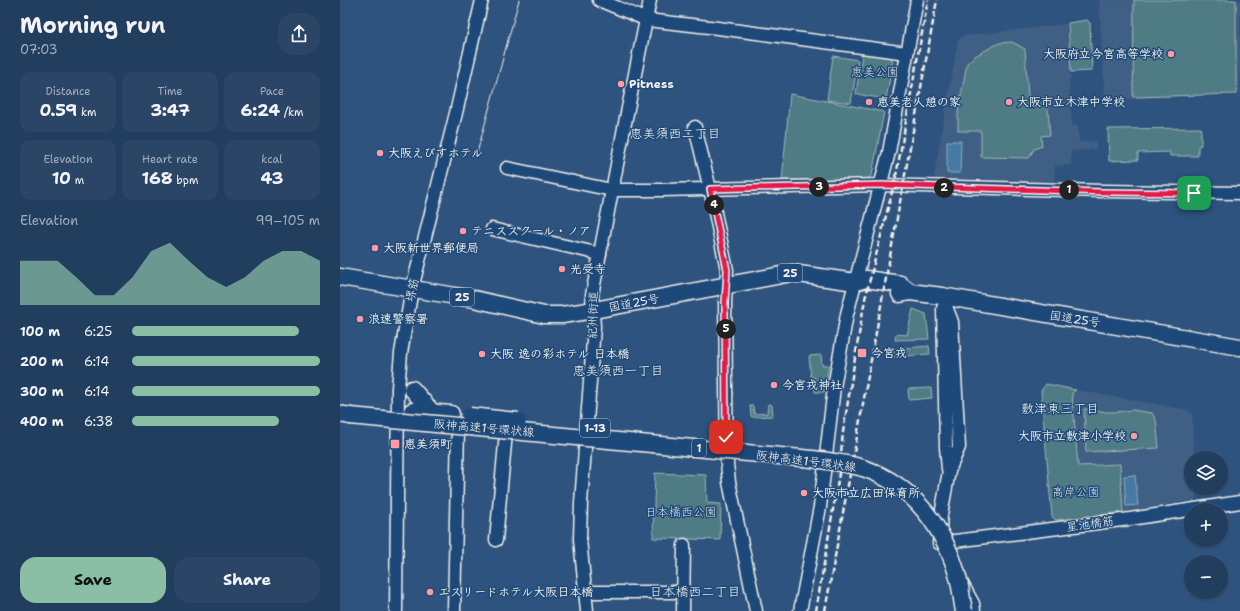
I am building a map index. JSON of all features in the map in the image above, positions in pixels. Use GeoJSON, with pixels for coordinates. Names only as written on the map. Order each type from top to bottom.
{"type":"FeatureCollection","features":[{"type":"Feature","properties":{"kind":"highway","name":"国道25号"},"geometry":{"type":"LineString","coordinates":[[412,289],[474,299],[544,315],[562,315],[792,272],[855,282],[866,278],[900,284],[910,292],[942,296],[1240,347]]}},
{"type":"Feature","properties":{"kind":"highway","name":"25"},"geometry":{"type":"LineString","coordinates":[[340,277],[412,289]]}},
{"type":"Feature","properties":{"kind":"highway"},"geometry":{"type":"LineString","coordinates":[[412,389],[432,412]]}},
{"type":"Feature","properties":{"kind":"highway"},"geometry":{"type":"LineString","coordinates":[[412,411],[432,412],[462,418]]}},
{"type":"Feature","properties":{"kind":"highway","name":"阪神高速1号環状線"},"geometry":{"type":"LineString","coordinates":[[343,415],[837,462],[863,468],[889,480],[913,497],[933,521],[942,535],[949,551],[959,582],[964,611]]}},
{"type":"Feature","properties":{"kind":"highway","name":"1-13"},"geometry":{"type":"LineString","coordinates":[[462,418],[654,434],[690,440],[718,450]]}},
{"type":"Feature","properties":{"kind":"highway"},"geometry":{"type":"LineString","coordinates":[[959,582],[972,604],[972,611]]}},
{"type":"Feature","properties":{"kind":"street","name":"堺筋"},"geometry":{"type":"LineString","coordinates":[[396,611],[398,388],[402,346],[412,289],[456,113],[482,0]]}},
{"type":"Feature","properties":{"kind":"street"},"geometry":{"type":"LineString","coordinates":[[599,0],[647,20],[907,53]]}},
{"type":"Feature","properties":{"kind":"street","name":"紀州街道"},"geometry":{"type":"LineString","coordinates":[[587,611],[580,546],[581,503],[594,327],[592,295],[650,0]]}},
{"type":"Feature","properties":{"kind":"street"},"geometry":{"type":"LineString","coordinates":[[800,611],[820,507],[834,387],[842,340],[855,282],[889,152],[917,0]]}},
{"type":"Feature","properties":{"kind":"street"},"geometry":{"type":"LineString","coordinates":[[694,127],[710,189],[727,270],[725,285],[728,482],[756,611]]}},
{"type":"Feature","properties":{"kind":"street"},"geometry":{"type":"LineString","coordinates":[[507,168],[612,190],[881,185],[1103,192],[1240,193]]}},
{"type":"Feature","properties":{"kind":"street"},"geometry":{"type":"LineString","coordinates":[[492,229],[600,254]]}},
{"type":"Feature","properties":{"kind":"street","name":"星池橋筋"},"geometry":{"type":"LineString","coordinates":[[942,296],[944,325],[946,447],[949,471],[942,508],[939,543],[1130,519],[1240,502]]}},
{"type":"Feature","properties":{"kind":"street"},"geometry":{"type":"LineString","coordinates":[[454,611],[462,418]]}},
{"type":"Feature","properties":{"kind":"street"},"geometry":{"type":"LineString","coordinates":[[496,540],[506,433]]}},
{"type":"Feature","properties":{"kind":"street"},"geometry":{"type":"LineString","coordinates":[[683,611],[684,544]]}},
{"type":"Feature","properties":{"kind":"street"},"geometry":{"type":"LineString","coordinates":[[584,592],[684,592]]}},
{"type":"Feature","properties":{"kind":"shaded area","name":"大阪府立今宮高等学校"},"geometry":{"type":"Polygon","coordinates":[[[1099,0],[1240,0],[1240,94],[1105,100],[1099,0]]]}},
{"type":"Feature","properties":{"kind":"shaded area","name":"大阪市立木津中学校"},"geometry":{"type":"Polygon","coordinates":[[[1067,24],[1071,79],[1069,79],[1072,126],[1078,126],[1079,142],[1096,141],[1096,149],[1071,151],[1071,165],[1055,166],[1054,181],[938,182],[934,175],[958,40],[963,36],[1067,24]]]}},
{"type":"Feature","properties":{"kind":"shaded area"},"geometry":{"type":"Polygon","coordinates":[[[947,141],[961,141],[960,173],[947,173],[947,141]]]}},
{"type":"Feature","properties":{"kind":"shaded area","name":"大阪市立敷津小学校"},"geometry":{"type":"Polygon","coordinates":[[[1076,390],[1188,410],[1192,414],[1194,451],[1184,451],[1184,495],[1196,495],[1195,500],[1123,512],[1120,464],[1078,466],[1072,393],[1076,390]]]}},
{"type":"Feature","properties":{"kind":"shaded area"},"geometry":{"type":"Polygon","coordinates":[[[1135,475],[1138,505],[1126,506],[1124,476],[1135,475]]]}},
{"type":"Feature","properties":{"kind":"green space","name":"大阪府立今宮高等学校"},"geometry":{"type":"Polygon","coordinates":[[[1134,0],[1236,0],[1236,94],[1133,97],[1134,0]]]}},
{"type":"Feature","properties":{"kind":"green space"},"geometry":{"type":"Polygon","coordinates":[[[1087,20],[1090,23],[1092,71],[1071,72],[1068,23],[1087,20]]]}},
{"type":"Feature","properties":{"kind":"green space"},"geometry":{"type":"Polygon","coordinates":[[[1012,42],[1025,49],[1028,96],[1033,98],[1047,98],[1050,135],[1041,136],[1042,146],[1034,149],[1029,158],[981,157],[981,131],[958,131],[958,112],[967,63],[975,56],[999,43],[1012,42]]]}},
{"type":"Feature","properties":{"kind":"green space","name":"恵美公園"},"geometry":{"type":"Polygon","coordinates":[[[862,54],[890,56],[893,62],[886,99],[856,94],[862,54]]]}},
{"type":"Feature","properties":{"kind":"green space"},"geometry":{"type":"Polygon","coordinates":[[[833,56],[858,60],[851,103],[827,100],[833,56]]]}},
{"type":"Feature","properties":{"kind":"green space"},"geometry":{"type":"Polygon","coordinates":[[[790,94],[884,112],[872,175],[867,179],[782,180],[790,94]]]}},
{"type":"Feature","properties":{"kind":"green space"},"geometry":{"type":"Polygon","coordinates":[[[1201,128],[1201,145],[1198,146],[1198,156],[1170,156],[1170,152],[1138,153],[1138,160],[1109,161],[1108,129],[1201,128]]]}},
{"type":"Feature","properties":{"kind":"green space"},"geometry":{"type":"Polygon","coordinates":[[[913,309],[926,314],[929,339],[895,340],[896,334],[907,335],[913,309]]]}},
{"type":"Feature","properties":{"kind":"green space"},"geometry":{"type":"Polygon","coordinates":[[[929,346],[930,354],[892,357],[894,349],[929,346]]]}},
{"type":"Feature","properties":{"kind":"green space"},"geometry":{"type":"Polygon","coordinates":[[[821,355],[822,365],[829,365],[824,392],[815,392],[814,377],[811,377],[809,356],[821,355]]]}},
{"type":"Feature","properties":{"kind":"green space","name":"高岸公園"},"geometry":{"type":"Polygon","coordinates":[[[1046,384],[1076,390],[1072,393],[1078,466],[1120,464],[1123,512],[1056,520],[1052,517],[1041,391],[1046,384]]]}},
{"type":"Feature","properties":{"kind":"green space"},"geometry":{"type":"Polygon","coordinates":[[[931,388],[932,398],[909,400],[908,389],[931,388]]]}},
{"type":"Feature","properties":{"kind":"green space"},"geometry":{"type":"Polygon","coordinates":[[[768,404],[772,405],[772,416],[751,416],[750,406],[753,406],[755,414],[767,413],[768,404]]]}},
{"type":"Feature","properties":{"kind":"green space"},"geometry":{"type":"Polygon","coordinates":[[[1084,409],[1106,412],[1132,410],[1152,413],[1156,420],[1159,448],[1086,452],[1084,409]]]}},
{"type":"Feature","properties":{"kind":"green space","name":"日本橋西公園"},"geometry":{"type":"Polygon","coordinates":[[[655,473],[706,475],[707,503],[721,504],[720,540],[653,538],[655,473]]]}},
{"type":"Feature","properties":{"kind":"tram line"},"geometry":{"type":"LineString","coordinates":[[477,153],[519,0]]}},
{"type":"Feature","properties":{"kind":"railway"},"geometry":{"type":"LineString","coordinates":[[816,611],[839,474],[843,432],[865,299],[896,176],[928,0]]}},
{"type":"Feature","properties":{"kind":"railway"},"geometry":{"type":"LineString","coordinates":[[825,611],[937,0]]}},
{"type":"Feature","properties":{"kind":"place","name":"大阪府立今宮高等学校"},"geometry":{"type":"Point","coordinates":[1171,54]}},
{"type":"Feature","properties":{"kind":"place","name":"Pitness"},"geometry":{"type":"Point","coordinates":[621,84]}},
{"type":"Feature","properties":{"kind":"place","name":"恵美老人憩の家"},"geometry":{"type":"Point","coordinates":[869,102]}},
{"type":"Feature","properties":{"kind":"place","name":"大阪市立木津中学校"},"geometry":{"type":"Point","coordinates":[1009,102]}},
{"type":"Feature","properties":{"kind":"place","name":"大阪えびすホテル"},"geometry":{"type":"Point","coordinates":[380,153]}},
{"type":"Feature","properties":{"kind":"place","name":"テニススクール・ノア"},"geometry":{"type":"Point","coordinates":[463,231]}},
{"type":"Feature","properties":{"kind":"place","name":"大阪新世界郵便局"},"geometry":{"type":"Point","coordinates":[375,248]}},
{"type":"Feature","properties":{"kind":"place","name":"光受寺"},"geometry":{"type":"Point","coordinates":[562,269]}},
{"type":"Feature","properties":{"kind":"place","name":"浪速警察署"},"geometry":{"type":"Point","coordinates":[360,319]}},
{"type":"Feature","properties":{"kind":"place","name":"今宮戎"},"geometry":{"type":"Point","coordinates":[862,353]}},
{"type":"Feature","properties":{"kind":"place","name":"大阪 逸の彩ホテル 日本橋"},"geometry":{"type":"Point","coordinates":[482,354]}},
{"type":"Feature","properties":{"kind":"place","name":"今宮戎神社"},"geometry":{"type":"Point","coordinates":[774,385]}},
{"type":"Feature","properties":{"kind":"place","name":"大阪市立敷津小学校"},"geometry":{"type":"Point","coordinates":[1134,436]}},
{"type":"Feature","properties":{"kind":"place","name":"恵美須町"},"geometry":{"type":"Point","coordinates":[395,444]}},
{"type":"Feature","properties":{"kind":"place","name":"大阪市立広田保育所"},"geometry":{"type":"Point","coordinates":[804,493]}},
{"type":"Feature","properties":{"kind":"place","name":"エスリードホテル大阪日本橋"},"geometry":{"type":"Point","coordinates":[430,592]}},
{"type":"Feature","properties":{"kind":"district","name":"恵美須西二丁目"},"geometry":{"type":"Point","coordinates":[675,133]}},
{"type":"Feature","properties":{"kind":"district","name":"恵美須西一丁目"},"geometry":{"type":"Point","coordinates":[618,370]}},
{"type":"Feature","properties":{"kind":"district","name":"敷津東三丁目"},"geometry":{"type":"Point","coordinates":[1060,408]}},
{"type":"Feature","properties":{"kind":"district","name":"日本橋西二丁目"},"geometry":{"type":"Point","coordinates":[695,591]}},
{"type":"Feature","properties":{"kind":"route"},"geometry":{"type":"LineString","coordinates":[[726,437],[725,285],[727,270],[710,189],[881,185],[1050,189],[1103,192],[1194,193]]}}]}
